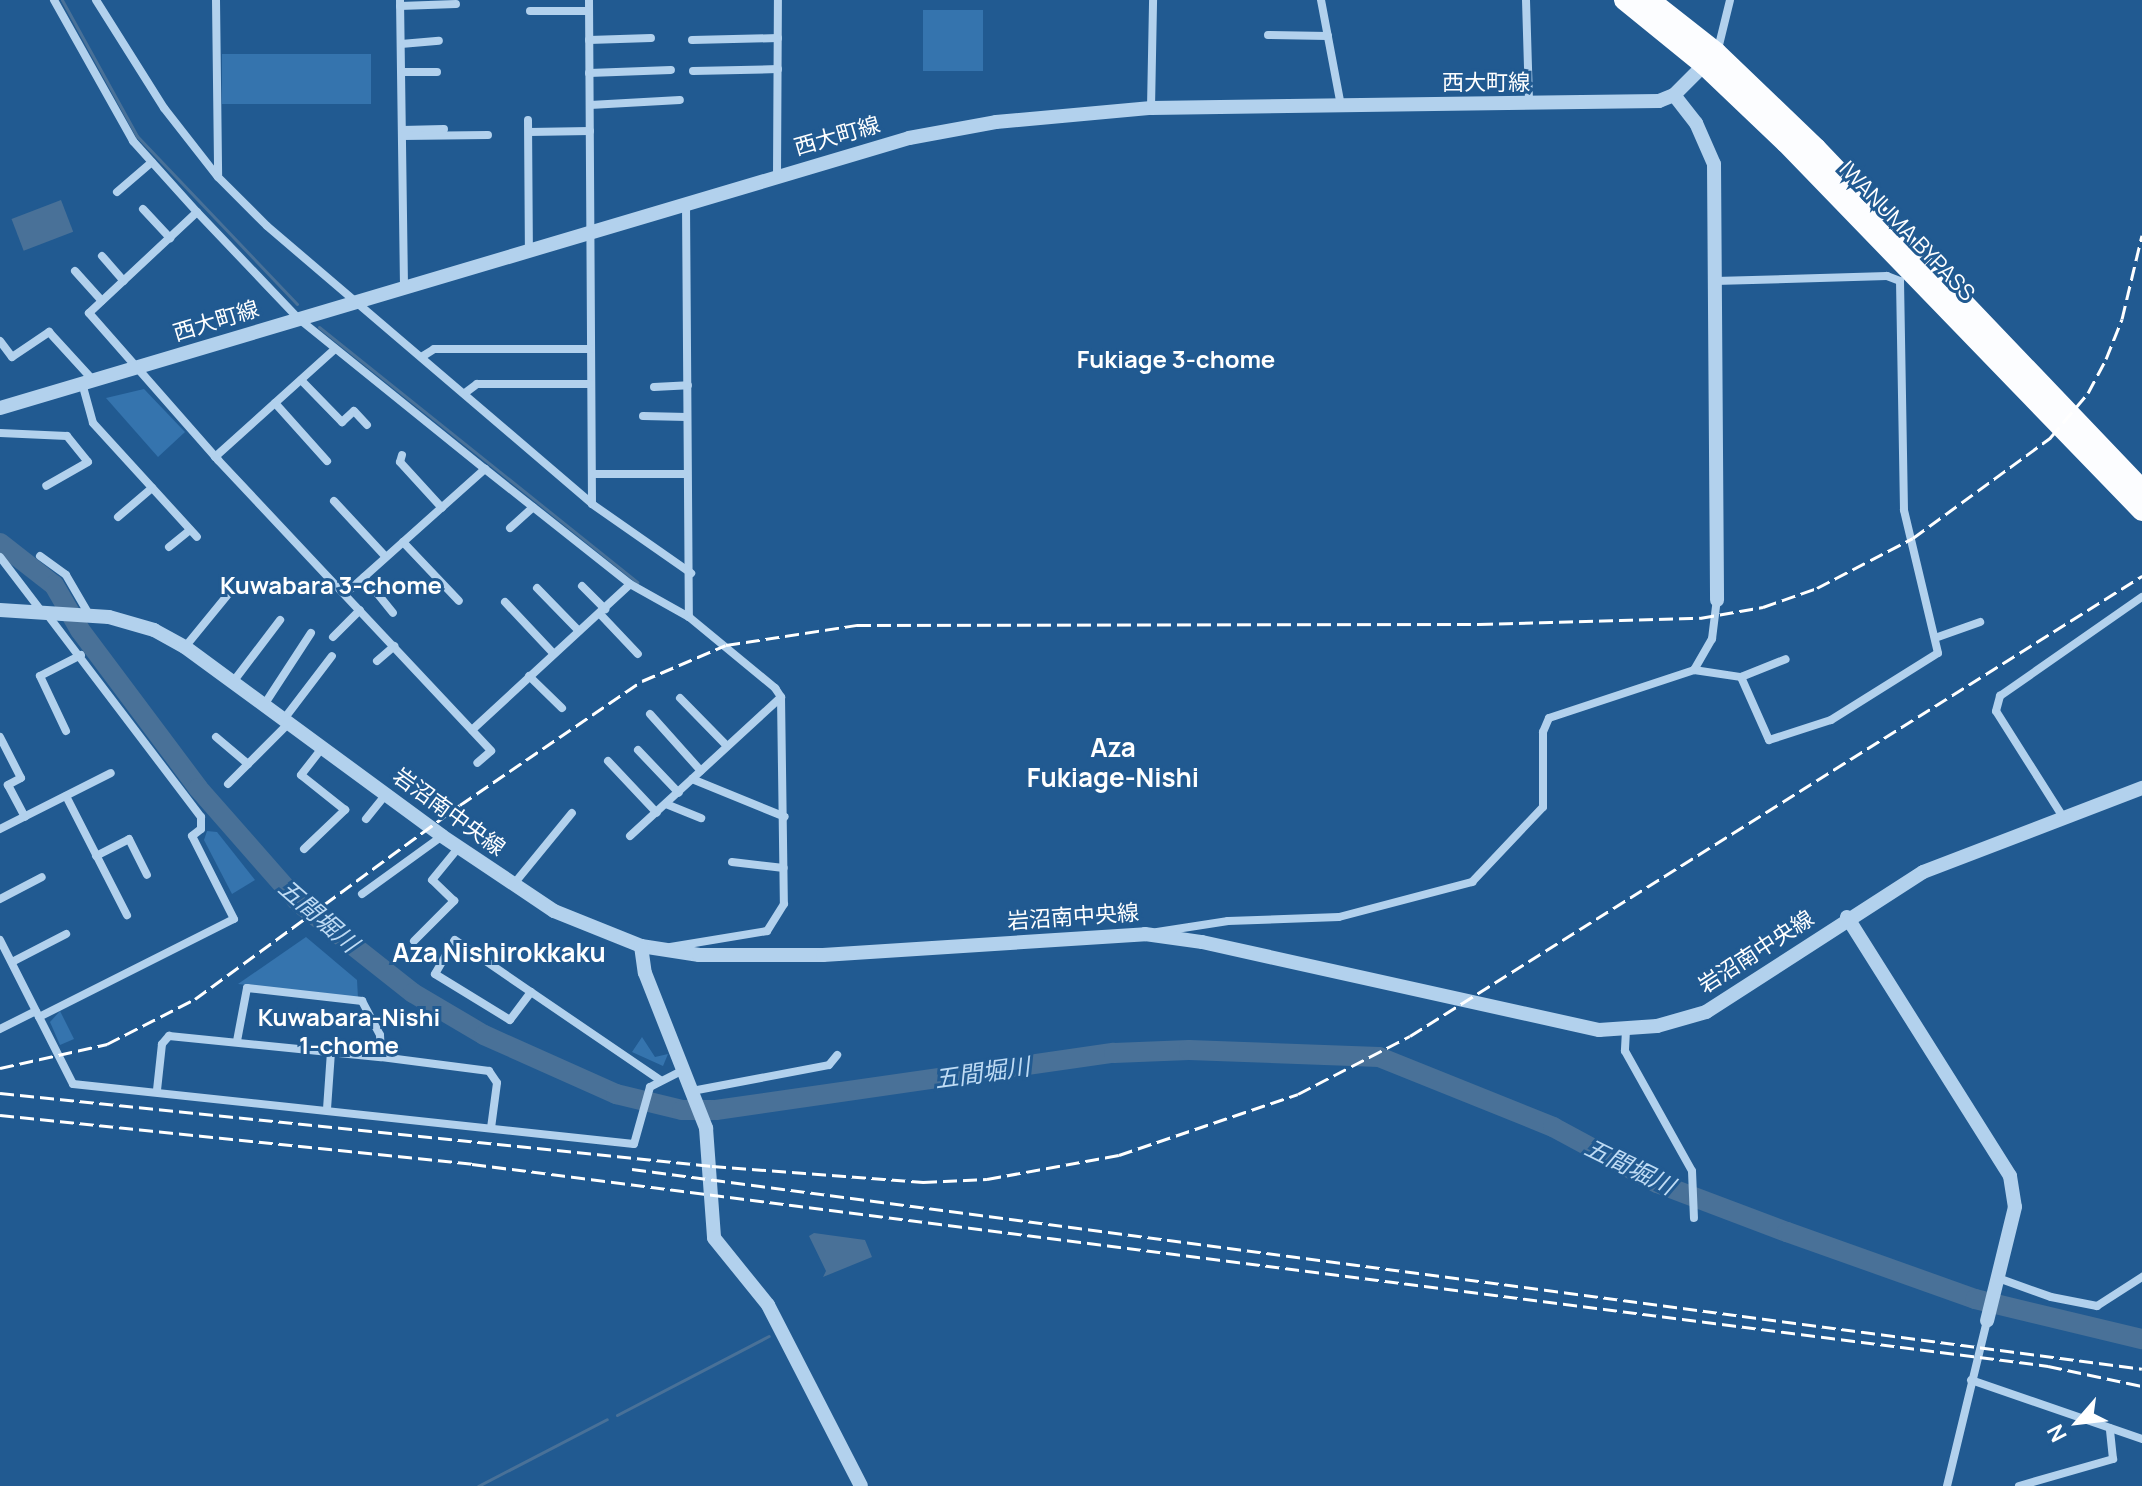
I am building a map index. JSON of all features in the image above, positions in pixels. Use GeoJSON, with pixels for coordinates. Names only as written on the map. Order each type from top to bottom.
{"type":"FeatureCollection","features":[{"type":"Feature","properties":{"kind":"highway","name":"IWANUMA BYPASS"},"geometry":{"type":"LineString","coordinates":[[1624,0],[1710,59]]}},
{"type":"Feature","properties":{"kind":"highway","name":"IWANUMA BYPASS"},"geometry":{"type":"LineString","coordinates":[[1650,0],[2057,411],[2142,511]]}},
{"type":"Feature","properties":{"kind":"highway","name":"IWANUMA BYPASS"},"geometry":{"type":"LineString","coordinates":[[2073,428],[2142,489]]}},
{"type":"Feature","properties":{"kind":"street"},"geometry":{"type":"LineString","coordinates":[[54,0],[91,72],[152,162],[299,319],[630,584],[689,617],[781,697],[784,904],[767,931],[661,949]]}},
{"type":"Feature","properties":{"kind":"street"},"geometry":{"type":"LineString","coordinates":[[96,0],[164,108],[218,177],[267,226],[360,301],[592,504],[691,573]]}},
{"type":"Feature","properties":{"kind":"street"},"geometry":{"type":"LineString","coordinates":[[216,0],[218,177]]}},
{"type":"Feature","properties":{"kind":"street"},"geometry":{"type":"LineString","coordinates":[[589,0],[592,504]]}},
{"type":"Feature","properties":{"kind":"street"},"geometry":{"type":"LineString","coordinates":[[777,176],[778,0]]}},
{"type":"Feature","properties":{"kind":"street"},"geometry":{"type":"LineString","coordinates":[[1151,108],[1153,0]]}},
{"type":"Feature","properties":{"kind":"street"},"geometry":{"type":"LineString","coordinates":[[1321,0],[1341,106]]}},
{"type":"Feature","properties":{"kind":"street"},"geometry":{"type":"LineString","coordinates":[[1526,0],[1530,105]]}},
{"type":"Feature","properties":{"kind":"street"},"geometry":{"type":"LineString","coordinates":[[1694,670],[1712,639],[1717,600],[1714,164],[1696,123],[1674,95],[1710,59],[1730,0]]}},
{"type":"Feature","properties":{"kind":"street"},"geometry":{"type":"LineString","coordinates":[[404,287],[400,3],[456,4]]}},
{"type":"Feature","properties":{"kind":"street"},"geometry":{"type":"LineString","coordinates":[[530,11],[589,11]]}},
{"type":"Feature","properties":{"kind":"street"},"geometry":{"type":"LineString","coordinates":[[1268,35],[1328,36]]}},
{"type":"Feature","properties":{"kind":"street"},"geometry":{"type":"LineString","coordinates":[[589,40],[651,38]]}},
{"type":"Feature","properties":{"kind":"street"},"geometry":{"type":"LineString","coordinates":[[692,40],[778,38]]}},
{"type":"Feature","properties":{"kind":"street"},"geometry":{"type":"LineString","coordinates":[[401,44],[439,41]]}},
{"type":"Feature","properties":{"kind":"street"},"geometry":{"type":"LineString","coordinates":[[693,71],[778,69]]}},
{"type":"Feature","properties":{"kind":"street"},"geometry":{"type":"LineString","coordinates":[[589,73],[671,70]]}},
{"type":"Feature","properties":{"kind":"street"},"geometry":{"type":"LineString","coordinates":[[402,72],[437,72]]}},
{"type":"Feature","properties":{"kind":"street","name":"西大町線"},"geometry":{"type":"LineString","coordinates":[[0,408],[909,138],[996,122],[1151,108],[1530,105],[1649,102],[1674,95]]}},
{"type":"Feature","properties":{"kind":"street"},"geometry":{"type":"LineString","coordinates":[[590,105],[680,100]]}},
{"type":"Feature","properties":{"kind":"street"},"geometry":{"type":"LineString","coordinates":[[528,120],[529,250]]}},
{"type":"Feature","properties":{"kind":"street"},"geometry":{"type":"LineString","coordinates":[[402,133],[444,129]]}},
{"type":"Feature","properties":{"kind":"street"},"geometry":{"type":"LineString","coordinates":[[529,132],[590,131]]}},
{"type":"Feature","properties":{"kind":"street"},"geometry":{"type":"LineString","coordinates":[[402,133],[488,135]]}},
{"type":"Feature","properties":{"kind":"street"},"geometry":{"type":"LineString","coordinates":[[117,192],[152,162]]}},
{"type":"Feature","properties":{"kind":"street"},"geometry":{"type":"LineString","coordinates":[[686,204],[689,617]]}},
{"type":"Feature","properties":{"kind":"street"},"geometry":{"type":"LineString","coordinates":[[143,209],[170,238]]}},
{"type":"Feature","properties":{"kind":"street"},"geometry":{"type":"LineString","coordinates":[[197,212],[89,313],[140,367],[215,457],[491,751],[477,763]]}},
{"type":"Feature","properties":{"kind":"street"},"geometry":{"type":"LineString","coordinates":[[102,256],[124,281]]}},
{"type":"Feature","properties":{"kind":"street"},"geometry":{"type":"LineString","coordinates":[[75,271],[102,301]]}},
{"type":"Feature","properties":{"kind":"street"},"geometry":{"type":"LineString","coordinates":[[1715,281],[1887,276],[1900,281],[1904,510],[1938,653],[1831,720],[1769,740],[1741,677]]}},
{"type":"Feature","properties":{"kind":"street"},"geometry":{"type":"LineString","coordinates":[[0,341],[12,357],[49,332],[88,381],[93,423],[197,537]]}},
{"type":"Feature","properties":{"kind":"street"},"geometry":{"type":"LineString","coordinates":[[215,457],[335,349]]}},
{"type":"Feature","properties":{"kind":"street"},"geometry":{"type":"LineString","coordinates":[[423,356],[434,349],[591,349]]}},
{"type":"Feature","properties":{"kind":"street"},"geometry":{"type":"LineString","coordinates":[[301,380],[342,422],[354,411],[367,425]]}},
{"type":"Feature","properties":{"kind":"street"},"geometry":{"type":"LineString","coordinates":[[465,393],[477,384],[591,384]]}},
{"type":"Feature","properties":{"kind":"street"},"geometry":{"type":"LineString","coordinates":[[654,387],[688,385]]}},
{"type":"Feature","properties":{"kind":"street"},"geometry":{"type":"LineString","coordinates":[[275,403],[327,461]]}},
{"type":"Feature","properties":{"kind":"street"},"geometry":{"type":"LineString","coordinates":[[643,416],[687,417]]}},
{"type":"Feature","properties":{"kind":"street"},"geometry":{"type":"LineString","coordinates":[[0,433],[67,436],[88,462],[46,486]]}},
{"type":"Feature","properties":{"kind":"street"},"geometry":{"type":"LineString","coordinates":[[402,455],[400,462],[442,508]]}},
{"type":"Feature","properties":{"kind":"street"},"geometry":{"type":"LineString","coordinates":[[345,594],[485,469]]}},
{"type":"Feature","properties":{"kind":"street"},"geometry":{"type":"LineString","coordinates":[[594,474],[686,474]]}},
{"type":"Feature","properties":{"kind":"street"},"geometry":{"type":"LineString","coordinates":[[118,517],[152,488]]}},
{"type":"Feature","properties":{"kind":"street"},"geometry":{"type":"LineString","coordinates":[[334,501],[386,557]]}},
{"type":"Feature","properties":{"kind":"street"},"geometry":{"type":"LineString","coordinates":[[510,528],[533,507]]}},
{"type":"Feature","properties":{"kind":"street"},"geometry":{"type":"LineString","coordinates":[[169,547],[190,530]]}},
{"type":"Feature","properties":{"kind":"street"},"geometry":{"type":"LineString","coordinates":[[403,542],[459,601]]}},
{"type":"Feature","properties":{"kind":"street"},"geometry":{"type":"LineString","coordinates":[[40,556],[66,575],[87,615]]}},
{"type":"Feature","properties":{"kind":"street"},"geometry":{"type":"LineString","coordinates":[[0,557],[81,655],[201,817],[201,829],[192,836],[234,919],[38,1014],[0,1029]]}},
{"type":"Feature","properties":{"kind":"street"},"geometry":{"type":"LineString","coordinates":[[364,577],[393,613]]}},
{"type":"Feature","properties":{"kind":"street"},"geometry":{"type":"LineString","coordinates":[[472,730],[630,584]]}},
{"type":"Feature","properties":{"kind":"street"},"geometry":{"type":"LineString","coordinates":[[582,586],[638,654]]}},
{"type":"Feature","properties":{"kind":"street"},"geometry":{"type":"LineString","coordinates":[[537,588],[579,631]]}},
{"type":"Feature","properties":{"kind":"street"},"geometry":{"type":"LineString","coordinates":[[185,647],[230,592]]}},
{"type":"Feature","properties":{"kind":"street"},"geometry":{"type":"LineString","coordinates":[[2063,817],[1996,711],[2000,696],[2142,597]]}},
{"type":"Feature","properties":{"kind":"street"},"geometry":{"type":"LineString","coordinates":[[505,602],[554,654]]}},
{"type":"Feature","properties":{"kind":"street"},"geometry":{"type":"LineString","coordinates":[[0,610],[45,613]]}},
{"type":"Feature","properties":{"kind":"street"},"geometry":{"type":"LineString","coordinates":[[333,637],[360,610]]}},
{"type":"Feature","properties":{"kind":"street","name":"岩沼南中央線"},"geometry":{"type":"LineString","coordinates":[[45,613],[130,621],[185,647],[442,836],[554,911],[641,946],[699,955],[823,955],[1145,934],[1202,942],[1568,1026],[1626,1030],[1683,1020],[1728,1001],[1847,917],[1923,872],[2142,788]]}},
{"type":"Feature","properties":{"kind":"street"},"geometry":{"type":"LineString","coordinates":[[233,682],[280,620]]}},
{"type":"Feature","properties":{"kind":"street"},"geometry":{"type":"LineString","coordinates":[[1935,638],[1980,622]]}},
{"type":"Feature","properties":{"kind":"street"},"geometry":{"type":"LineString","coordinates":[[264,705],[311,633]]}},
{"type":"Feature","properties":{"kind":"street"},"geometry":{"type":"LineString","coordinates":[[377,661],[394,646]]}},
{"type":"Feature","properties":{"kind":"street"},"geometry":{"type":"LineString","coordinates":[[66,731],[40,676],[81,655]]}},
{"type":"Feature","properties":{"kind":"street"},"geometry":{"type":"LineString","coordinates":[[228,784],[287,721],[332,656]]}},
{"type":"Feature","properties":{"kind":"street"},"geometry":{"type":"LineString","coordinates":[[1145,934],[1228,921],[1339,917],[1472,882],[1543,807],[1543,732],[1549,718],[1694,670],[1741,677],[1786,659]]}},
{"type":"Feature","properties":{"kind":"street"},"geometry":{"type":"LineString","coordinates":[[529,676],[562,708]]}},
{"type":"Feature","properties":{"kind":"street"},"geometry":{"type":"LineString","coordinates":[[630,836],[781,697]]}},
{"type":"Feature","properties":{"kind":"street"},"geometry":{"type":"LineString","coordinates":[[680,698],[727,746]]}},
{"type":"Feature","properties":{"kind":"street"},"geometry":{"type":"LineString","coordinates":[[650,714],[701,771]]}},
{"type":"Feature","properties":{"kind":"street"},"geometry":{"type":"LineString","coordinates":[[0,737],[21,778],[8,785],[25,817]]}},
{"type":"Feature","properties":{"kind":"street"},"geometry":{"type":"LineString","coordinates":[[216,737],[248,764]]}},
{"type":"Feature","properties":{"kind":"street"},"geometry":{"type":"LineString","coordinates":[[304,849],[345,810],[301,775],[323,747]]}},
{"type":"Feature","properties":{"kind":"street"},"geometry":{"type":"LineString","coordinates":[[638,750],[679,793]]}},
{"type":"Feature","properties":{"kind":"street"},"geometry":{"type":"LineString","coordinates":[[608,761],[657,813]]}},
{"type":"Feature","properties":{"kind":"street"},"geometry":{"type":"LineString","coordinates":[[0,829],[111,773]]}},
{"type":"Feature","properties":{"kind":"street"},"geometry":{"type":"LineString","coordinates":[[692,779],[785,817]]}},
{"type":"Feature","properties":{"kind":"street"},"geometry":{"type":"LineString","coordinates":[[366,819],[387,793]]}},
{"type":"Feature","properties":{"kind":"street"},"geometry":{"type":"LineString","coordinates":[[66,796],[127,915]]}},
{"type":"Feature","properties":{"kind":"street"},"geometry":{"type":"LineString","coordinates":[[666,804],[701,818]]}},
{"type":"Feature","properties":{"kind":"street"},"geometry":{"type":"LineString","coordinates":[[513,885],[572,813]]}},
{"type":"Feature","properties":{"kind":"street"},"geometry":{"type":"LineString","coordinates":[[362,894],[442,836]]}},
{"type":"Feature","properties":{"kind":"street"},"geometry":{"type":"LineString","coordinates":[[96,856],[129,839],[147,875]]}},
{"type":"Feature","properties":{"kind":"street"},"geometry":{"type":"LineString","coordinates":[[414,941],[454,901],[432,880],[459,847]]}},
{"type":"Feature","properties":{"kind":"street"},"geometry":{"type":"LineString","coordinates":[[732,862],[784,868]]}},
{"type":"Feature","properties":{"kind":"street"},"geometry":{"type":"LineString","coordinates":[[0,899],[42,877]]}},
{"type":"Feature","properties":{"kind":"street"},"geometry":{"type":"LineString","coordinates":[[1847,917],[2010,1176],[2015,1207],[1947,1486]]}},
{"type":"Feature","properties":{"kind":"street"},"geometry":{"type":"LineString","coordinates":[[12,962],[66,934]]}},
{"type":"Feature","properties":{"kind":"street"},"geometry":{"type":"LineString","coordinates":[[0,940],[73,1084],[157,1090],[634,1144],[650,1087],[684,1070]]}},
{"type":"Feature","properties":{"kind":"street"},"geometry":{"type":"LineString","coordinates":[[531,992],[510,1020],[435,974],[455,940],[660,1080]]}},
{"type":"Feature","properties":{"kind":"street"},"geometry":{"type":"LineString","coordinates":[[641,946],[645,973],[706,1128],[714,1238],[773,1314],[861,1486]]}},
{"type":"Feature","properties":{"kind":"street"},"geometry":{"type":"LineString","coordinates":[[237,1041],[247,988],[362,1001],[380,1035],[381,1057]]}},
{"type":"Feature","properties":{"kind":"street"},"geometry":{"type":"LineString","coordinates":[[1626,1030],[1625,1051],[1645,1091],[1679,1139],[1693,1187],[1694,1218]]}},
{"type":"Feature","properties":{"kind":"street"},"geometry":{"type":"LineString","coordinates":[[157,1090],[165,1038],[237,1041],[381,1057],[489,1071],[497,1083],[491,1128]]}},
{"type":"Feature","properties":{"kind":"street"},"geometry":{"type":"LineString","coordinates":[[327,1109],[331,1052]]}},
{"type":"Feature","properties":{"kind":"street"},"geometry":{"type":"LineString","coordinates":[[693,1094],[829,1065],[837,1055]]}},
{"type":"Feature","properties":{"kind":"street"},"geometry":{"type":"LineString","coordinates":[[1998,1278],[2051,1297],[2097,1306],[2142,1277]]}},
{"type":"Feature","properties":{"kind":"street"},"geometry":{"type":"LineString","coordinates":[[1971,1380],[2142,1439]]}},
{"type":"Feature","properties":{"kind":"street"},"geometry":{"type":"LineString","coordinates":[[2019,1486],[2113,1459],[2110,1428]]}},
{"type":"Feature","properties":{"kind":"shaded area"},"geometry":{"type":"Polygon","coordinates":[[[923,10],[983,10],[983,71],[923,71],[923,10]]]}},
{"type":"Feature","properties":{"kind":"shaded area"},"geometry":{"type":"Polygon","coordinates":[[[222,54],[371,54],[371,104],[222,104],[222,54]]]}},
{"type":"Feature","properties":{"kind":"shaded area"},"geometry":{"type":"Polygon","coordinates":[[[61,200],[73,232],[24,251],[12,219],[61,200]]]}},
{"type":"Feature","properties":{"kind":"shaded area"},"geometry":{"type":"Polygon","coordinates":[[[144,389],[185,432],[158,457],[106,398],[144,389]]]}},
{"type":"Feature","properties":{"kind":"shaded area"},"geometry":{"type":"Polygon","coordinates":[[[207,831],[217,832],[255,880],[232,894],[204,840],[207,831]]]}},
{"type":"Feature","properties":{"kind":"shaded area"},"geometry":{"type":"Polygon","coordinates":[[[306,937],[357,980],[358,998],[238,984],[306,937]]]}},
{"type":"Feature","properties":{"kind":"shaded area"},"geometry":{"type":"Polygon","coordinates":[[[60,1011],[74,1039],[60,1045],[50,1022],[60,1011]]]}},
{"type":"Feature","properties":{"kind":"shaded area"},"geometry":{"type":"Polygon","coordinates":[[[642,1037],[655,1057],[668,1054],[663,1066],[632,1052],[642,1037]]]}},
{"type":"Feature","properties":{"kind":"shaded area"},"geometry":{"type":"Polygon","coordinates":[[[814,1233],[865,1240],[872,1257],[823,1277],[826,1271],[809,1236],[814,1233]]]}},
{"type":"Feature","properties":{"kind":"waterway"},"geometry":{"type":"LineString","coordinates":[[62,0],[137,136],[297,304]]}},
{"type":"Feature","properties":{"kind":"waterway"},"geometry":{"type":"LineString","coordinates":[[319,327],[637,582]]}},
{"type":"Feature","properties":{"kind":"waterway","name":"五間堀川"},"geometry":{"type":"LineString","coordinates":[[0,543],[54,585],[80,630],[198,788],[299,903],[413,993],[484,1035],[616,1094],[682,1110],[716,1110],[1114,1053],[1189,1050],[1379,1057],[1553,1127],[1657,1183],[1787,1232],[1975,1299],[2142,1339]]}},
{"type":"Feature","properties":{"kind":"waterway"},"geometry":{"type":"LineString","coordinates":[[617,1415],[769,1336]]}},
{"type":"Feature","properties":{"kind":"waterway"},"geometry":{"type":"LineString","coordinates":[[478,1486],[607,1419]]}},
{"type":"Feature","properties":{"kind":"railway"},"geometry":{"type":"LineString","coordinates":[[0,1068],[107,1044],[195,999],[460,805],[642,681],[726,645],[857,625],[1479,624],[1700,618],[1763,607],[1817,588],[1913,538],[2050,438],[2088,393],[2106,359],[2122,319],[2142,235]]}},
{"type":"Feature","properties":{"kind":"railway"},"geometry":{"type":"LineString","coordinates":[[0,1093],[712,1166],[923,1182],[987,1179],[1119,1155],[1298,1094],[1410,1036],[2142,576]]}},
{"type":"Feature","properties":{"kind":"railway"},"geometry":{"type":"LineString","coordinates":[[0,1115],[472,1164],[2048,1366],[2142,1386]]}},
{"type":"Feature","properties":{"kind":"railway"},"geometry":{"type":"LineString","coordinates":[[632,1169],[2142,1369]]}},
{"type":"Feature","properties":{"kind":"district","name":"Fukiage 3-chome"},"geometry":{"type":"Point","coordinates":[1176,359]}},
{"type":"Feature","properties":{"kind":"district","name":"Kuwabara 3-chome"},"geometry":{"type":"Point","coordinates":[331,585]}},
{"type":"Feature","properties":{"kind":"district","name":"Aza Fukiage-Nishi"},"geometry":{"type":"Point","coordinates":[1113,763]}},
{"type":"Feature","properties":{"kind":"district","name":"Aza Nishirokkaku"},"geometry":{"type":"Point","coordinates":[499,953]}},
{"type":"Feature","properties":{"kind":"district","name":"Kuwabara-Nishi 1-chome"},"geometry":{"type":"Point","coordinates":[349,1031]}}]}
